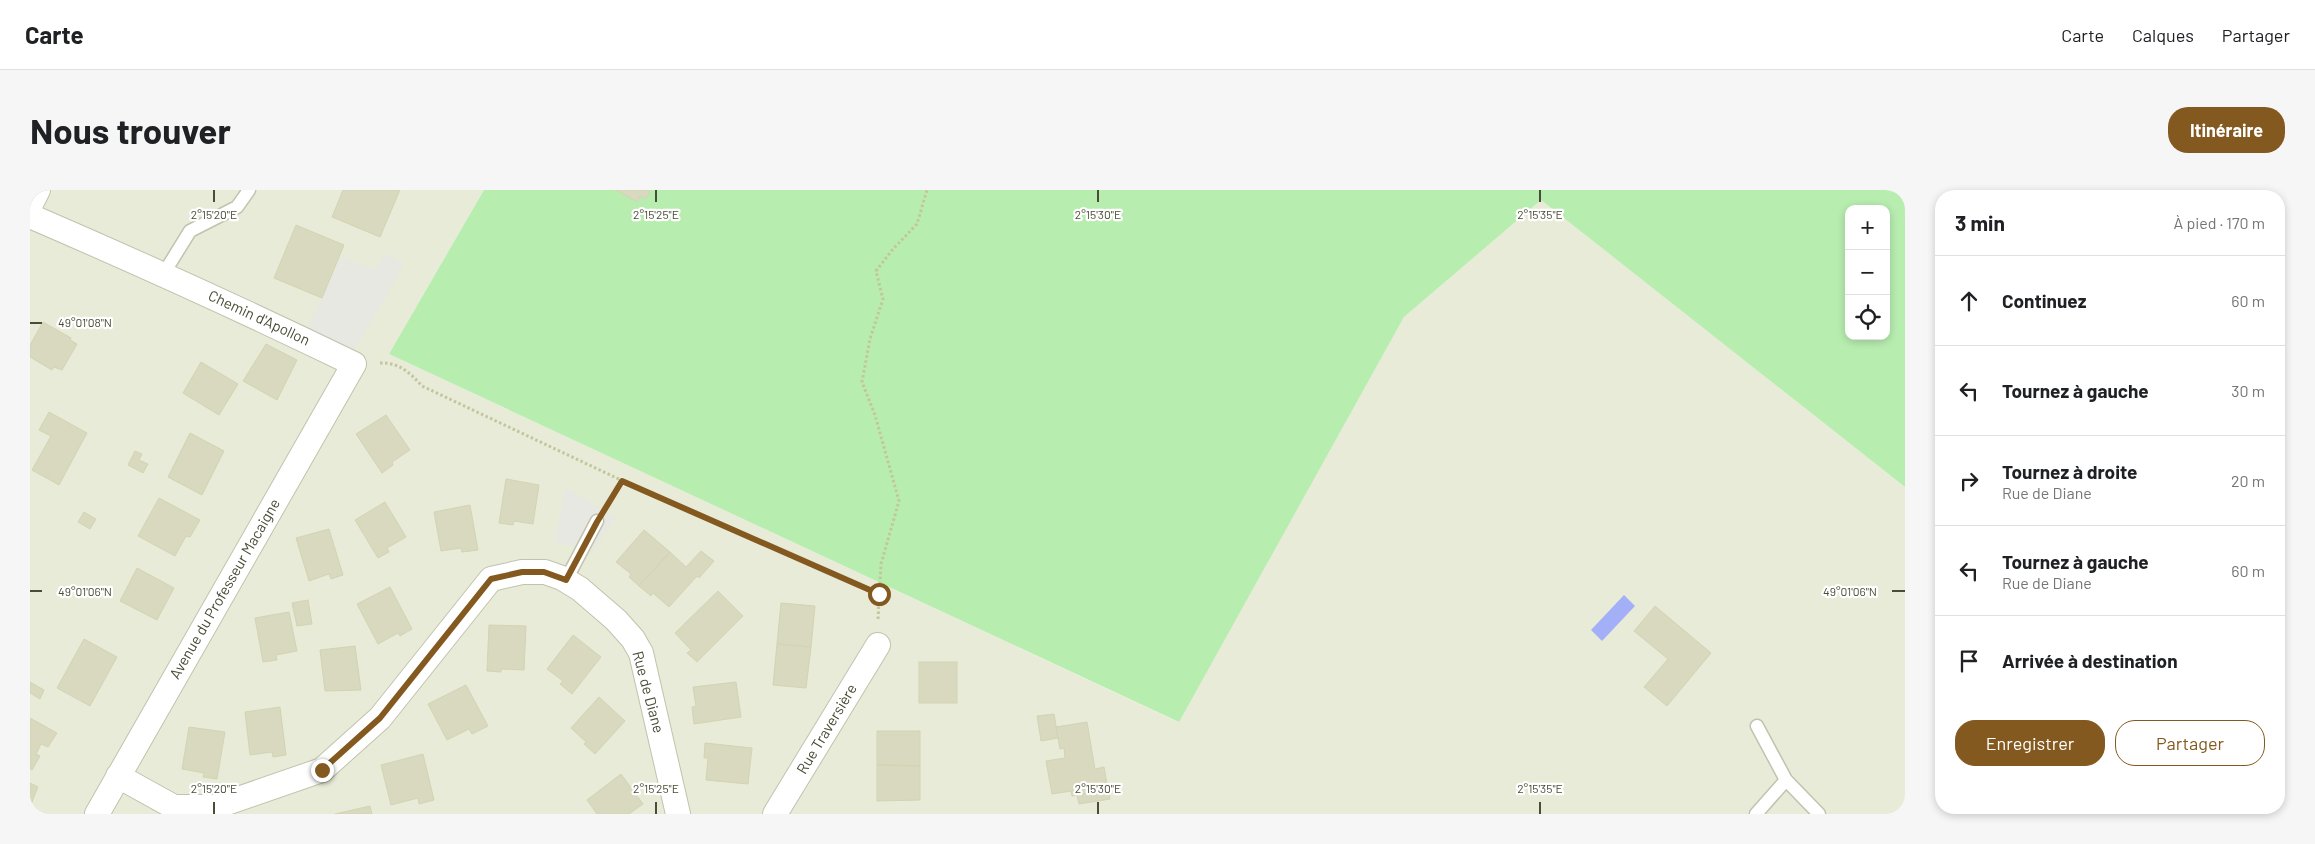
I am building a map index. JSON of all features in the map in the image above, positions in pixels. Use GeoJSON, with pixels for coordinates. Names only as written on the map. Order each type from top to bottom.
{"type":"FeatureCollection","features":[{"type":"Feature","properties":{"kind":"street"},"geometry":{"type":"LineString","coordinates":[[30,206],[38,190]]}},
{"type":"Feature","properties":{"kind":"street","name":"Chemin d'Apollon"},"geometry":{"type":"LineString","coordinates":[[30,216],[164,273],[354,364]]}},
{"type":"Feature","properties":{"kind":"street","name":"Avenue du Professeur Macaigne"},"geometry":{"type":"LineString","coordinates":[[97,814],[354,364]]}},
{"type":"Feature","properties":{"kind":"street","name":"Rue de Diane"},"geometry":{"type":"LineString","coordinates":[[118,776],[174,807],[215,808],[322,770],[380,718],[491,579],[522,572],[544,572],[566,580],[580,589],[616,620],[633,639],[641,653],[678,814]]}},
{"type":"Feature","properties":{"kind":"street","name":"Rue Traversière"},"geometry":{"type":"LineString","coordinates":[[775,814],[878,645]]}},
{"type":"Feature","properties":{"kind":"lane"},"geometry":{"type":"LineString","coordinates":[[164,273],[190,231],[237,207],[249,190]]}},
{"type":"Feature","properties":{"kind":"lane"},"geometry":{"type":"LineString","coordinates":[[566,580],[597,522]]}},
{"type":"Feature","properties":{"kind":"lane"},"geometry":{"type":"LineString","coordinates":[[1757,726],[1786,780],[1819,814]]}},
{"type":"Feature","properties":{"kind":"lane"},"geometry":{"type":"LineString","coordinates":[[1756,814],[1786,780]]}},
{"type":"Feature","properties":{"kind":"path"},"geometry":{"type":"LineString","coordinates":[[878,615],[881,564],[899,501],[875,415],[862,382],[870,338],[882,299],[876,271],[893,248],[917,224],[927,190]]}},
{"type":"Feature","properties":{"kind":"path"},"geometry":{"type":"LineString","coordinates":[[354,364],[388,363],[408,371],[422,386],[622,481],[879,594]]}},
{"type":"Feature","properties":{"kind":"path"},"geometry":{"type":"LineString","coordinates":[[597,522],[622,481]]}},
{"type":"Feature","properties":{"kind":"shaded area"},"geometry":{"type":"Polygon","coordinates":[[[30,190],[484,190],[389,354],[1178,722],[1404,317],[1541,200],[1905,487],[1905,814],[30,814],[30,190]]]}},
{"type":"Feature","properties":{"kind":"shaded area"},"geometry":{"type":"Polygon","coordinates":[[[386,253],[404,264],[348,361],[302,337],[340,257],[375,269],[386,253]]]}},
{"type":"Feature","properties":{"kind":"shaded area"},"geometry":{"type":"Polygon","coordinates":[[[565,487],[616,518],[592,552],[555,541],[565,487]]]}},
{"type":"Feature","properties":{"kind":"green space"},"geometry":{"type":"Polygon","coordinates":[[[484,190],[1905,190],[1905,487],[1541,200],[1404,317],[1179,722],[389,354],[484,190]]]}},
{"type":"Feature","properties":{"kind":"water"},"geometry":{"type":"Polygon","coordinates":[[[1624,595],[1635,606],[1602,641],[1591,630],[1624,595]]]}},
{"type":"Feature","properties":{"kind":"building"},"geometry":{"type":"Polygon","coordinates":[[[343,190],[400,190],[380,237],[332,217],[343,190]]]}},
{"type":"Feature","properties":{"kind":"building"},"geometry":{"type":"Polygon","coordinates":[[[616,190],[646,190],[650,192],[646,199],[640,196],[637,202],[616,190]]]}},
{"type":"Feature","properties":{"kind":"building"},"geometry":{"type":"Polygon","coordinates":[[[296,225],[344,245],[322,298],[274,278],[296,225]]]}},
{"type":"Feature","properties":{"kind":"building"},"geometry":{"type":"Polygon","coordinates":[[[43,322],[71,338],[70,340],[77,344],[62,370],[54,367],[52,370],[30,357],[30,345],[43,322]]]}},
{"type":"Feature","properties":{"kind":"building"},"geometry":{"type":"Polygon","coordinates":[[[266,344],[297,360],[277,400],[243,381],[266,344]]]}},
{"type":"Feature","properties":{"kind":"building"},"geometry":{"type":"Polygon","coordinates":[[[201,362],[238,384],[219,415],[183,393],[201,362]]]}},
{"type":"Feature","properties":{"kind":"building"},"geometry":{"type":"Polygon","coordinates":[[[49,412],[87,433],[59,485],[32,470],[51,436],[39,430],[49,412]]]}},
{"type":"Feature","properties":{"kind":"building"},"geometry":{"type":"Polygon","coordinates":[[[386,415],[410,450],[392,462],[393,465],[382,473],[356,434],[386,415]]]}},
{"type":"Feature","properties":{"kind":"building"},"geometry":{"type":"Polygon","coordinates":[[[190,433],[224,451],[202,495],[168,477],[190,433]]]}},
{"type":"Feature","properties":{"kind":"building"},"geometry":{"type":"Polygon","coordinates":[[[135,451],[142,454],[139,460],[148,464],[143,473],[128,465],[135,451]]]}},
{"type":"Feature","properties":{"kind":"building"},"geometry":{"type":"Polygon","coordinates":[[[506,479],[539,485],[533,524],[514,521],[513,525],[499,523],[506,479]]]}},
{"type":"Feature","properties":{"kind":"building"},"geometry":{"type":"Polygon","coordinates":[[[159,498],[200,520],[190,537],[186,536],[175,556],[138,536],[159,498]]]}},
{"type":"Feature","properties":{"kind":"building"},"geometry":{"type":"Polygon","coordinates":[[[385,502],[406,537],[387,548],[389,552],[378,558],[355,520],[385,502]]]}},
{"type":"Feature","properties":{"kind":"building"},"geometry":{"type":"Polygon","coordinates":[[[470,505],[478,550],[462,552],[461,548],[441,551],[434,512],[470,505]]]}},
{"type":"Feature","properties":{"kind":"building"},"geometry":{"type":"Polygon","coordinates":[[[84,512],[96,519],[90,529],[78,522],[84,512]]]}},
{"type":"Feature","properties":{"kind":"building"},"geometry":{"type":"Polygon","coordinates":[[[329,529],[343,575],[331,579],[329,574],[309,581],[296,538],[329,529]]]}},
{"type":"Feature","properties":{"kind":"building"},"geometry":{"type":"Polygon","coordinates":[[[644,530],[670,552],[639,586],[629,577],[631,574],[616,562],[644,530]]]}},
{"type":"Feature","properties":{"kind":"building"},"geometry":{"type":"Polygon","coordinates":[[[701,551],[714,561],[699,578],[697,576],[669,607],[653,593],[651,596],[639,586],[670,552],[686,567],[701,551]]]}},
{"type":"Feature","properties":{"kind":"building"},"geometry":{"type":"Polygon","coordinates":[[[137,568],[174,588],[157,620],[120,601],[137,568]]]}},
{"type":"Feature","properties":{"kind":"building"},"geometry":{"type":"Polygon","coordinates":[[[390,587],[412,629],[400,636],[398,633],[378,644],[357,604],[390,587]]]}},
{"type":"Feature","properties":{"kind":"building"},"geometry":{"type":"Polygon","coordinates":[[[718,591],[743,616],[697,662],[687,653],[691,650],[675,633],[718,591]]]}},
{"type":"Feature","properties":{"kind":"building"},"geometry":{"type":"Polygon","coordinates":[[[308,600],[312,624],[297,626],[292,603],[308,600]]]}},
{"type":"Feature","properties":{"kind":"building"},"geometry":{"type":"Polygon","coordinates":[[[781,603],[815,606],[811,647],[777,644],[781,603]]]}},
{"type":"Feature","properties":{"kind":"building"},"geometry":{"type":"Polygon","coordinates":[[[1655,606],[1711,653],[1667,706],[1644,687],[1668,659],[1634,631],[1655,606]]]}},
{"type":"Feature","properties":{"kind":"building"},"geometry":{"type":"Polygon","coordinates":[[[289,612],[297,651],[276,655],[277,660],[263,662],[255,618],[289,612]]]}},
{"type":"Feature","properties":{"kind":"building"},"geometry":{"type":"Polygon","coordinates":[[[489,625],[526,626],[524,670],[501,669],[501,672],[487,671],[489,625]]]}},
{"type":"Feature","properties":{"kind":"building"},"geometry":{"type":"Polygon","coordinates":[[[573,635],[601,657],[572,694],[560,684],[563,681],[547,669],[573,635]]]}},
{"type":"Feature","properties":{"kind":"building"},"geometry":{"type":"Polygon","coordinates":[[[84,639],[117,657],[90,706],[57,688],[84,639]]]}},
{"type":"Feature","properties":{"kind":"building"},"geometry":{"type":"Polygon","coordinates":[[[777,644],[811,647],[806,688],[773,685],[777,644]]]}},
{"type":"Feature","properties":{"kind":"building"},"geometry":{"type":"Polygon","coordinates":[[[355,646],[361,690],[325,691],[320,650],[355,646]]]}},
{"type":"Feature","properties":{"kind":"building"},"geometry":{"type":"Polygon","coordinates":[[[919,662],[957,662],[957,703],[919,703],[919,662]]]}},
{"type":"Feature","properties":{"kind":"building"},"geometry":{"type":"Polygon","coordinates":[[[30,682],[44,690],[40,699],[30,693],[30,682]]]}},
{"type":"Feature","properties":{"kind":"building"},"geometry":{"type":"Polygon","coordinates":[[[736,682],[741,717],[694,724],[692,707],[696,706],[693,687],[736,682]]]}},
{"type":"Feature","properties":{"kind":"building"},"geometry":{"type":"Polygon","coordinates":[[[466,685],[488,726],[472,734],[469,729],[447,740],[428,704],[466,685]]]}},
{"type":"Feature","properties":{"kind":"building"},"geometry":{"type":"Polygon","coordinates":[[[599,697],[625,721],[595,754],[584,744],[586,742],[571,728],[599,697]]]}},
{"type":"Feature","properties":{"kind":"building"},"geometry":{"type":"Polygon","coordinates":[[[280,707],[286,755],[273,757],[272,752],[250,755],[245,712],[280,707]]]}},
{"type":"Feature","properties":{"kind":"building"},"geometry":{"type":"Polygon","coordinates":[[[1054,714],[1058,738],[1041,741],[1037,716],[1054,714]]]}},
{"type":"Feature","properties":{"kind":"building"},"geometry":{"type":"Polygon","coordinates":[[[30,718],[57,733],[48,747],[41,744],[36,754],[40,756],[32,770],[30,769],[30,718]]]}},
{"type":"Feature","properties":{"kind":"building"},"geometry":{"type":"Polygon","coordinates":[[[1087,722],[1095,769],[1104,767],[1108,790],[1072,796],[1071,791],[1052,794],[1046,761],[1065,758],[1064,748],[1060,749],[1056,727],[1087,722]]]}},
{"type":"Feature","properties":{"kind":"building"},"geometry":{"type":"Polygon","coordinates":[[[189,727],[225,732],[217,779],[203,777],[204,773],[182,769],[189,727]]]}},
{"type":"Feature","properties":{"kind":"building"},"geometry":{"type":"Polygon","coordinates":[[[877,731],[920,731],[920,766],[877,765],[877,731]]]}},
{"type":"Feature","properties":{"kind":"building"},"geometry":{"type":"Polygon","coordinates":[[[705,743],[752,748],[748,784],[706,780],[708,758],[704,758],[705,743]]]}},
{"type":"Feature","properties":{"kind":"building"},"geometry":{"type":"Polygon","coordinates":[[[423,754],[434,800],[419,804],[418,798],[391,805],[381,765],[423,754]]]}},
{"type":"Feature","properties":{"kind":"building"},"geometry":{"type":"Polygon","coordinates":[[[877,765],[920,766],[920,800],[877,801],[877,765]]]}},
{"type":"Feature","properties":{"kind":"building"},"geometry":{"type":"Polygon","coordinates":[[[621,774],[643,804],[629,814],[597,814],[587,800],[621,774]]]}},
{"type":"Feature","properties":{"kind":"building"},"geometry":{"type":"Polygon","coordinates":[[[30,783],[38,787],[30,807],[30,783]]]}},
{"type":"Feature","properties":{"kind":"building"},"geometry":{"type":"Polygon","coordinates":[[[1108,790],[1110,799],[1079,804],[1077,795],[1108,790]]]}},
{"type":"Feature","properties":{"kind":"building"},"geometry":{"type":"Polygon","coordinates":[[[370,806],[372,814],[335,814],[370,806]]]}},
{"type":"Feature","properties":{"kind":"route"},"geometry":{"type":"LineString","coordinates":[[322,770],[380,718],[491,579],[522,572],[544,572],[566,580],[597,522],[622,481],[879,594]]}}]}
